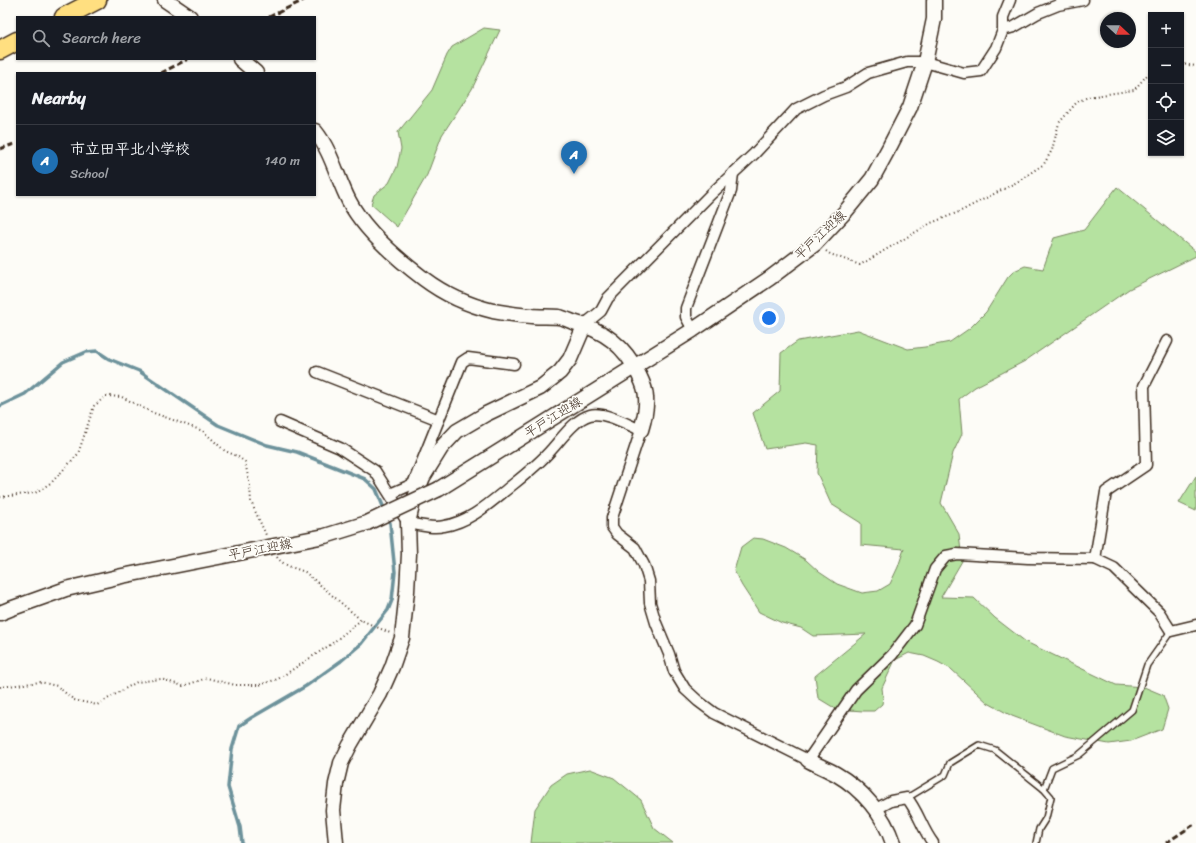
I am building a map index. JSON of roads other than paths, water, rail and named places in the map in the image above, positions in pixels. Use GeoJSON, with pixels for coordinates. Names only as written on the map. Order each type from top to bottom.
{"type":"FeatureCollection","features":[{"type":"Feature","properties":{"kind":"highway"},"geometry":{"type":"LineString","coordinates":[[66,16],[97,0]]}},
{"type":"Feature","properties":{"kind":"highway"},"geometry":{"type":"LineString","coordinates":[[0,50],[16,42]]}},
{"type":"Feature","properties":{"kind":"street"},"geometry":{"type":"LineString","coordinates":[[165,0],[189,16]]}},
{"type":"Feature","properties":{"kind":"street","name":"平戸江迎線"},"geometry":{"type":"LineString","coordinates":[[0,613],[10,608],[66,589],[122,576],[325,536],[367,523],[439,489],[693,330],[770,278],[815,244],[845,212],[872,179],[910,107],[925,62],[934,19],[934,0]]}},
{"type":"Feature","properties":{"kind":"street"},"geometry":{"type":"LineString","coordinates":[[336,843],[333,810],[336,784],[341,763],[380,694],[392,667],[402,638],[409,554],[408,523],[413,502],[423,477],[441,448],[457,431],[486,414],[540,388],[560,372],[570,359],[585,324],[601,311],[608,298],[733,173],[754,154],[796,109],[824,95],[846,87],[868,73],[907,62],[925,62],[964,73],[981,71],[996,48],[1003,30],[1003,18],[1010,0]]}},
{"type":"Feature","properties":{"kind":"street"},"geometry":{"type":"LineString","coordinates":[[1003,30],[1014,27],[1038,13],[1058,5],[1083,0]]}},
{"type":"Feature","properties":{"kind":"street"},"geometry":{"type":"LineString","coordinates":[[241,60],[255,72]]}},
{"type":"Feature","properties":{"kind":"street"},"geometry":{"type":"LineString","coordinates":[[316,132],[329,152],[349,202],[364,223],[385,246],[424,279],[448,295],[493,311],[530,316],[558,317],[585,324],[608,336],[625,352],[642,381],[647,396],[641,430],[612,518],[612,527],[617,534],[634,548],[644,565],[649,580],[650,603],[674,671],[685,689],[714,713],[837,775],[857,789],[876,809],[889,831],[893,843]]}},
{"type":"Feature","properties":{"kind":"street"},"geometry":{"type":"LineString","coordinates":[[693,330],[686,318],[686,308],[731,191],[733,173]]}},
{"type":"Feature","properties":{"kind":"street"},"geometry":{"type":"LineString","coordinates":[[1095,559],[1106,492],[1146,466],[1144,386],[1167,341]]}},
{"type":"Feature","properties":{"kind":"street"},"geometry":{"type":"LineString","coordinates":[[390,494],[413,484],[462,362],[468,358],[514,364]]}},
{"type":"Feature","properties":{"kind":"street"},"geometry":{"type":"LineString","coordinates":[[317,372],[439,420]]}},
{"type":"Feature","properties":{"kind":"street"},"geometry":{"type":"LineString","coordinates":[[280,422],[340,448],[375,471],[408,523],[423,526],[443,527],[458,523],[493,501],[539,463],[579,420],[591,414],[608,416],[641,430]]}},
{"type":"Feature","properties":{"kind":"street"},"geometry":{"type":"LineString","coordinates":[[808,760],[856,690],[892,655],[915,625],[935,569],[946,556],[957,554],[1028,558],[1095,559],[1114,568],[1159,612],[1171,631],[1196,625]]}},
{"type":"Feature","properties":{"kind":"street"},"geometry":{"type":"LineString","coordinates":[[876,809],[891,801],[907,798],[913,805],[926,835],[933,843]]}},
{"type":"Feature","properties":{"kind":"lane"},"geometry":{"type":"LineString","coordinates":[[1044,789],[1052,768],[1079,755],[1132,710],[1147,665],[1171,631]]}},
{"type":"Feature","properties":{"kind":"lane"},"geometry":{"type":"LineString","coordinates":[[907,798],[945,775],[950,763],[979,745],[995,750],[1044,789],[1051,797],[1046,818],[1039,828],[1036,843]]}},
{"type":"Feature","properties":{"kind":"waterway"},"geometry":{"type":"LineString","coordinates":[[0,406],[25,394],[63,362],[86,352],[97,351],[109,359],[139,371],[218,425],[267,445],[297,452],[365,479],[376,489],[385,511]]}},
{"type":"Feature","properties":{"kind":"waterway"},"geometry":{"type":"LineString","coordinates":[[242,843],[240,827],[228,787],[232,749],[239,726],[306,686],[341,661],[361,644],[388,610],[392,600],[395,572],[390,523],[387,516]]}},
{"type":"Feature","properties":{"kind":"railway"},"geometry":{"type":"LineString","coordinates":[[271,16],[304,0]]}},
{"type":"Feature","properties":{"kind":"railway"},"geometry":{"type":"LineString","coordinates":[[163,72],[186,60]]}},
{"type":"Feature","properties":{"kind":"railway"},"geometry":{"type":"LineString","coordinates":[[0,149],[16,143]]}},
{"type":"Feature","properties":{"kind":"railway"},"geometry":{"type":"LineString","coordinates":[[1166,843],[1196,823]]}},
{"type":"Feature","properties":{"kind":"place","name":"市立田平北小学校"},"geometry":{"type":"Point","coordinates":[574,174]}}]}
